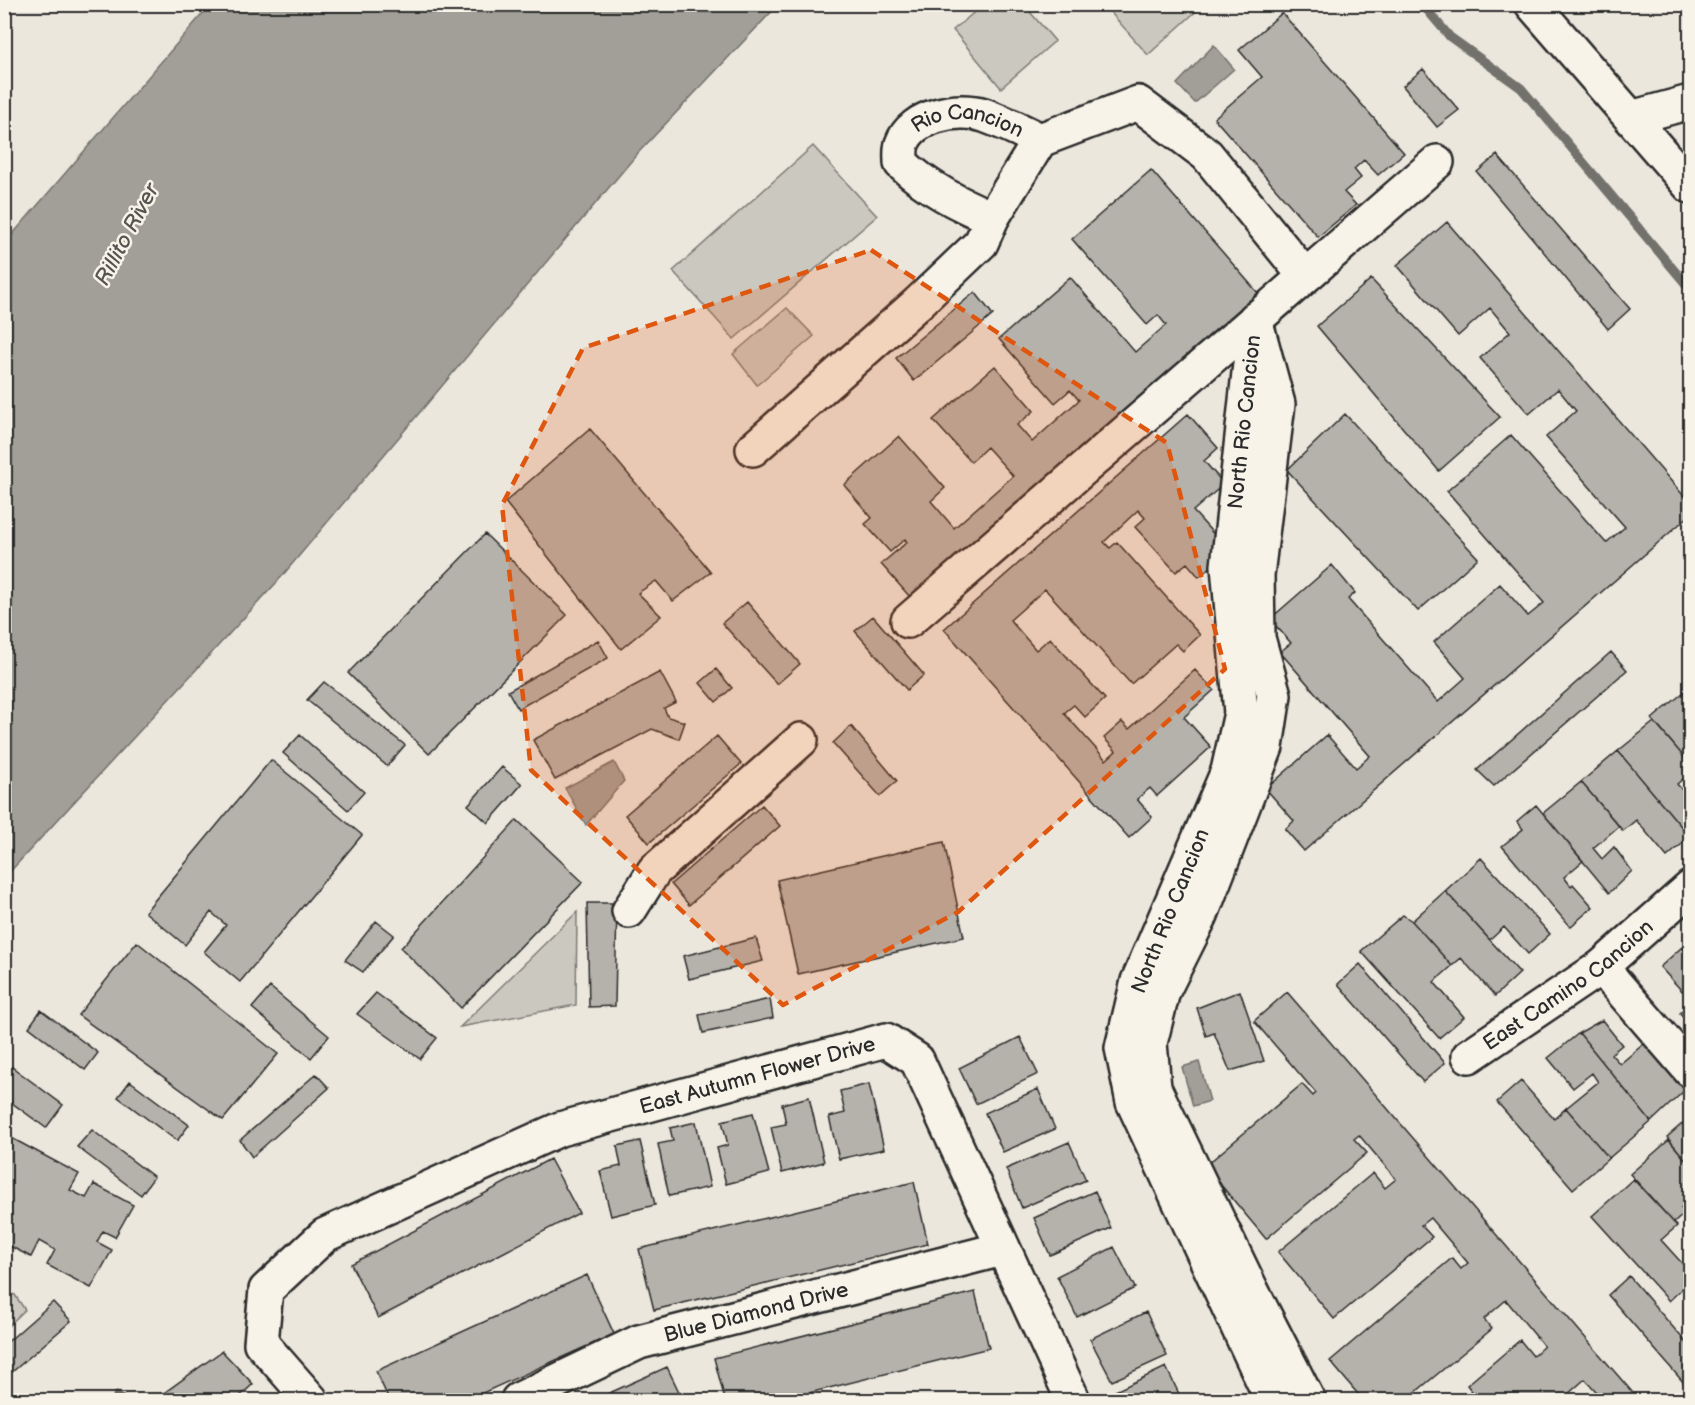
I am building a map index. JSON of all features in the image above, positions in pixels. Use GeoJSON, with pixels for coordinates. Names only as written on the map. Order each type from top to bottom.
{"type":"FeatureCollection","features":[{"type":"Feature","properties":{"kind":"street"},"geometry":{"type":"LineString","coordinates":[[1532,4],[1690,186]]}},
{"type":"Feature","properties":{"kind":"street"},"geometry":{"type":"LineString","coordinates":[[1631,118],[1690,102]]}},
{"type":"Feature","properties":{"kind":"street"},"geometry":{"type":"LineString","coordinates":[[1040,140],[1137,103],[1207,155],[1305,276]]}},
{"type":"Feature","properties":{"kind":"street","name":"Rio Cancion"},"geometry":{"type":"LineString","coordinates":[[943,114],[982,115],[1040,140],[992,218],[963,205],[916,178],[901,163],[901,145],[909,131],[924,121],[943,114]]}},
{"type":"Feature","properties":{"kind":"street"},"geometry":{"type":"LineString","coordinates":[[908,621],[1437,162]]}},
{"type":"Feature","properties":{"kind":"street"},"geometry":{"type":"LineString","coordinates":[[753,449],[918,303],[981,243],[992,218]]}},
{"type":"Feature","properties":{"kind":"street","name":"North Rio Cancion"},"geometry":{"type":"LineString","coordinates":[[1255,319],[1278,404],[1247,526],[1257,575],[1258,638],[1274,695],[1266,747],[1201,915],[1163,991],[1150,1043],[1154,1088],[1259,1337],[1272,1401]]}},
{"type":"Feature","properties":{"kind":"street"},"geometry":{"type":"LineString","coordinates":[[629,911],[654,871],[801,740]]}},
{"type":"Feature","properties":{"kind":"street","name":"East Camino Cancion"},"geometry":{"type":"LineString","coordinates":[[1469,1056],[1601,967],[1690,888]]}},
{"type":"Feature","properties":{"kind":"street"},"geometry":{"type":"LineString","coordinates":[[1601,967],[1690,1070]]}},
{"type":"Feature","properties":{"kind":"street","name":"East Autumn Flower Drive"},"geometry":{"type":"LineString","coordinates":[[311,1401],[261,1343],[266,1290],[325,1235],[560,1129],[886,1040],[917,1060],[1073,1401]]}},
{"type":"Feature","properties":{"kind":"street","name":"Blue Diamond Drive"},"geometry":{"type":"LineString","coordinates":[[518,1401],[639,1342],[1002,1249]]}},
{"type":"Feature","properties":{"kind":"street","name":"North Rio Cancion"},"geometry":{"type":"LineString","coordinates":[[1259,1337],[1308,1401]]}},
{"type":"Feature","properties":{"kind":"highlighted area"},"geometry":{"type":"Polygon","coordinates":[[[871,250],[1167,443],[1225,669],[958,912],[783,1005],[531,770],[502,505],[583,348],[871,250]]]}},
{"type":"Feature","properties":{"kind":"shaded area"},"geometry":{"type":"Polygon","coordinates":[[[983,5],[1024,5],[1055,41],[1001,88],[953,30],[983,5]]]}},
{"type":"Feature","properties":{"kind":"shaded area"},"geometry":{"type":"Polygon","coordinates":[[[1104,5],[1203,5],[1148,55],[1104,5]]]}},
{"type":"Feature","properties":{"kind":"shaded area"},"geometry":{"type":"Polygon","coordinates":[[[813,146],[877,216],[734,339],[673,271],[813,146]]]}},
{"type":"Feature","properties":{"kind":"shaded area"},"geometry":{"type":"Polygon","coordinates":[[[787,308],[814,336],[757,385],[733,354],[787,308]]]}},
{"type":"Feature","properties":{"kind":"shaded area"},"geometry":{"type":"Polygon","coordinates":[[[577,912],[576,1005],[460,1027],[577,912]]]}},
{"type":"Feature","properties":{"kind":"shaded area"},"geometry":{"type":"Polygon","coordinates":[[[5,1292],[15,1295],[25,1310],[5,1329],[5,1292]]]}},
{"type":"Feature","properties":{"kind":"water","name":"Rillito River"},"geometry":{"type":"Polygon","coordinates":[[[211,4],[778,5],[638,153],[277,582],[5,877],[5,243],[211,4]]]}},
{"type":"Feature","properties":{"kind":"water"},"geometry":{"type":"Polygon","coordinates":[[[1214,45],[1234,69],[1195,103],[1177,84],[1214,45]]]}},
{"type":"Feature","properties":{"kind":"water"},"geometry":{"type":"Polygon","coordinates":[[[614,762],[624,781],[586,825],[565,788],[614,762]]]}},
{"type":"Feature","properties":{"kind":"water"},"geometry":{"type":"Polygon","coordinates":[[[1199,1062],[1210,1101],[1193,1106],[1182,1067],[1199,1062]]]}},
{"type":"Feature","properties":{"kind":"building"},"geometry":{"type":"Polygon","coordinates":[[[1282,13],[1404,153],[1378,175],[1364,160],[1354,169],[1361,178],[1344,192],[1356,205],[1318,237],[1214,118],[1262,77],[1239,50],[1282,13]]]}},
{"type":"Feature","properties":{"kind":"building"},"geometry":{"type":"Polygon","coordinates":[[[1423,69],[1459,110],[1437,127],[1403,86],[1423,69]]]}},
{"type":"Feature","properties":{"kind":"building"},"geometry":{"type":"Polygon","coordinates":[[[1497,155],[1630,309],[1608,329],[1477,172],[1497,155]]]}},
{"type":"Feature","properties":{"kind":"building"},"geometry":{"type":"Polygon","coordinates":[[[1151,170],[1258,293],[910,597],[881,564],[907,542],[905,539],[890,552],[865,524],[872,518],[844,485],[899,436],[945,488],[931,501],[954,528],[1013,476],[987,447],[971,462],[933,420],[995,366],[1034,411],[1017,425],[1032,442],[1079,400],[1070,390],[1055,403],[999,339],[1070,277],[1135,352],[1166,325],[1158,315],[1147,325],[1072,239],[1151,170]]]}},
{"type":"Feature","properties":{"kind":"building"},"geometry":{"type":"Polygon","coordinates":[[[1447,222],[1690,503],[1690,515],[1304,851],[1285,829],[1294,821],[1266,789],[1327,735],[1356,768],[1370,756],[1280,652],[1291,643],[1270,619],[1332,565],[1355,593],[1348,599],[1438,702],[1465,678],[1434,642],[1500,584],[1528,616],[1544,603],[1447,491],[1511,435],[1606,543],[1625,527],[1546,437],[1576,411],[1558,389],[1529,414],[1480,358],[1510,332],[1490,308],[1458,336],[1397,265],[1447,222]]]}},
{"type":"Feature","properties":{"kind":"building"},"geometry":{"type":"Polygon","coordinates":[[[1371,279],[1500,417],[1439,471],[1317,326],[1371,279]]]}},
{"type":"Feature","properties":{"kind":"building"},"geometry":{"type":"Polygon","coordinates":[[[975,292],[993,315],[914,381],[896,358],[975,292]]]}},
{"type":"Feature","properties":{"kind":"building"},"geometry":{"type":"Polygon","coordinates":[[[1188,414],[1218,448],[1204,461],[1224,484],[1193,511],[1229,551],[1199,577],[1187,563],[1176,572],[1135,527],[1145,518],[1138,510],[1104,542],[1110,548],[1117,542],[1200,635],[1183,651],[1176,644],[1131,684],[1045,589],[1010,620],[1036,650],[1050,638],[1105,699],[1085,717],[1074,705],[1064,713],[1106,760],[1116,751],[1104,738],[1122,722],[1129,729],[1195,670],[1214,690],[1184,717],[1211,747],[1157,796],[1150,788],[1137,799],[1152,817],[1129,838],[944,629],[1188,414]]]}},
{"type":"Feature","properties":{"kind":"building"},"geometry":{"type":"Polygon","coordinates":[[[1345,414],[1478,558],[1418,611],[1287,470],[1345,414]]]}},
{"type":"Feature","properties":{"kind":"building"},"geometry":{"type":"Polygon","coordinates":[[[590,429],[711,572],[673,601],[656,581],[638,593],[661,616],[621,649],[505,502],[590,429]]]}},
{"type":"Feature","properties":{"kind":"building"},"geometry":{"type":"Polygon","coordinates":[[[485,534],[567,615],[429,754],[348,673],[485,534]]]}},
{"type":"Feature","properties":{"kind":"building"},"geometry":{"type":"Polygon","coordinates":[[[747,602],[800,664],[777,684],[722,623],[747,602]]]}},
{"type":"Feature","properties":{"kind":"building"},"geometry":{"type":"Polygon","coordinates":[[[873,616],[924,675],[907,690],[855,631],[873,616]]]}},
{"type":"Feature","properties":{"kind":"building"},"geometry":{"type":"Polygon","coordinates":[[[598,640],[608,658],[518,709],[508,691],[598,640]]]}},
{"type":"Feature","properties":{"kind":"building"},"geometry":{"type":"Polygon","coordinates":[[[1611,652],[1627,670],[1494,786],[1477,770],[1611,652]]]}},
{"type":"Feature","properties":{"kind":"building"},"geometry":{"type":"Polygon","coordinates":[[[716,669],[732,688],[716,702],[700,683],[716,669]]]}},
{"type":"Feature","properties":{"kind":"building"},"geometry":{"type":"Polygon","coordinates":[[[660,672],[676,702],[664,708],[668,717],[685,722],[679,739],[652,729],[555,780],[533,740],[660,672]]]}},
{"type":"Feature","properties":{"kind":"building"},"geometry":{"type":"Polygon","coordinates":[[[324,682],[405,745],[387,766],[307,700],[324,682]]]}},
{"type":"Feature","properties":{"kind":"building"},"geometry":{"type":"Polygon","coordinates":[[[1690,687],[1690,762],[1689,763],[1652,719],[1690,687]]]}},
{"type":"Feature","properties":{"kind":"building"},"geometry":{"type":"Polygon","coordinates":[[[1654,722],[1690,764],[1690,773],[1677,784],[1690,799],[1690,837],[1618,751],[1654,722]]]}},
{"type":"Feature","properties":{"kind":"building"},"geometry":{"type":"Polygon","coordinates":[[[851,726],[897,781],[880,796],[833,743],[851,726]]]}},
{"type":"Feature","properties":{"kind":"building"},"geometry":{"type":"Polygon","coordinates":[[[300,735],[364,792],[348,810],[283,753],[300,735]]]}},
{"type":"Feature","properties":{"kind":"building"},"geometry":{"type":"Polygon","coordinates":[[[717,736],[741,764],[649,843],[625,815],[717,736]]]}},
{"type":"Feature","properties":{"kind":"building"},"geometry":{"type":"Polygon","coordinates":[[[1618,751],[1690,837],[1667,857],[1636,820],[1623,831],[1581,782],[1618,751]]]}},
{"type":"Feature","properties":{"kind":"building"},"geometry":{"type":"Polygon","coordinates":[[[271,760],[362,835],[240,982],[204,952],[226,925],[211,912],[185,945],[145,912],[271,760]]]}},
{"type":"Feature","properties":{"kind":"building"},"geometry":{"type":"Polygon","coordinates":[[[502,767],[522,784],[488,823],[468,805],[502,767]]]}},
{"type":"Feature","properties":{"kind":"building"},"geometry":{"type":"Polygon","coordinates":[[[1581,782],[1619,826],[1593,848],[1602,859],[1614,847],[1632,871],[1609,893],[1543,813],[1581,782]]]}},
{"type":"Feature","properties":{"kind":"building"},"geometry":{"type":"Polygon","coordinates":[[[762,805],[780,826],[689,905],[671,884],[762,805]]]}},
{"type":"Feature","properties":{"kind":"building"},"geometry":{"type":"Polygon","coordinates":[[[1536,805],[1583,861],[1564,877],[1593,907],[1570,927],[1502,846],[1523,829],[1517,821],[1536,805]]]}},
{"type":"Feature","properties":{"kind":"building"},"geometry":{"type":"Polygon","coordinates":[[[517,820],[583,882],[461,1008],[401,948],[517,820]]]}},
{"type":"Feature","properties":{"kind":"building"},"geometry":{"type":"Polygon","coordinates":[[[944,842],[964,937],[798,974],[777,880],[944,842]]]}},
{"type":"Feature","properties":{"kind":"building"},"geometry":{"type":"Polygon","coordinates":[[[1481,858],[1550,934],[1528,954],[1504,927],[1490,940],[1445,891],[1481,858]]]}},
{"type":"Feature","properties":{"kind":"building"},"geometry":{"type":"Polygon","coordinates":[[[1445,891],[1520,973],[1495,996],[1461,958],[1452,966],[1412,921],[1445,891]]]}},
{"type":"Feature","properties":{"kind":"building"},"geometry":{"type":"Polygon","coordinates":[[[587,903],[617,903],[615,1006],[589,1007],[587,903]]]}},
{"type":"Feature","properties":{"kind":"building"},"geometry":{"type":"Polygon","coordinates":[[[1403,915],[1412,921],[1452,966],[1434,982],[1464,1017],[1439,1038],[1361,951],[1403,915]]]}},
{"type":"Feature","properties":{"kind":"building"},"geometry":{"type":"Polygon","coordinates":[[[376,921],[394,935],[363,972],[345,960],[376,921]]]}},
{"type":"Feature","properties":{"kind":"building"},"geometry":{"type":"Polygon","coordinates":[[[756,938],[763,961],[689,979],[683,956],[756,938]]]}},
{"type":"Feature","properties":{"kind":"building"},"geometry":{"type":"Polygon","coordinates":[[[137,942],[278,1054],[223,1120],[78,1015],[137,942]]]}},
{"type":"Feature","properties":{"kind":"building"},"geometry":{"type":"Polygon","coordinates":[[[1682,947],[1690,956],[1690,983],[1682,991],[1660,967],[1682,947]]]}},
{"type":"Feature","properties":{"kind":"building"},"geometry":{"type":"Polygon","coordinates":[[[1360,964],[1445,1063],[1423,1082],[1338,984],[1360,964]]]}},
{"type":"Feature","properties":{"kind":"building"},"geometry":{"type":"Polygon","coordinates":[[[270,987],[329,1036],[311,1058],[252,1008],[270,987]]]}},
{"type":"Feature","properties":{"kind":"building"},"geometry":{"type":"Polygon","coordinates":[[[1240,991],[1264,1061],[1230,1071],[1214,1033],[1206,1036],[1197,1008],[1240,991]]]}},
{"type":"Feature","properties":{"kind":"building"},"geometry":{"type":"Polygon","coordinates":[[[1287,992],[1639,1400],[1604,1400],[1585,1379],[1567,1395],[1572,1400],[1479,1400],[1467,1385],[1520,1340],[1533,1356],[1544,1346],[1506,1300],[1484,1319],[1492,1329],[1406,1400],[1363,1400],[1330,1361],[1452,1258],[1461,1269],[1468,1263],[1430,1218],[1421,1225],[1432,1237],[1334,1319],[1278,1252],[1373,1173],[1385,1188],[1396,1179],[1359,1135],[1354,1139],[1367,1153],[1266,1239],[1205,1166],[1302,1084],[1313,1096],[1316,1093],[1254,1021],[1287,992]]]}},
{"type":"Feature","properties":{"kind":"building"},"geometry":{"type":"Polygon","coordinates":[[[376,993],[437,1038],[420,1059],[357,1014],[376,993]]]}},
{"type":"Feature","properties":{"kind":"building"},"geometry":{"type":"Polygon","coordinates":[[[770,999],[773,1018],[703,1033],[699,1015],[770,999]]]}},
{"type":"Feature","properties":{"kind":"building"},"geometry":{"type":"Polygon","coordinates":[[[1690,1003],[1690,1025],[1680,1013],[1690,1003]]]}},
{"type":"Feature","properties":{"kind":"building"},"geometry":{"type":"Polygon","coordinates":[[[41,1010],[98,1053],[85,1070],[29,1027],[41,1010]]]}},
{"type":"Feature","properties":{"kind":"building"},"geometry":{"type":"Polygon","coordinates":[[[1602,1020],[1622,1045],[1611,1054],[1620,1064],[1646,1042],[1686,1089],[1651,1122],[1579,1033],[1602,1020]]]}},
{"type":"Feature","properties":{"kind":"building"},"geometry":{"type":"Polygon","coordinates":[[[1579,1033],[1651,1122],[1609,1158],[1566,1108],[1598,1082],[1592,1073],[1573,1088],[1548,1058],[1579,1033]]]}},
{"type":"Feature","properties":{"kind":"building"},"geometry":{"type":"Polygon","coordinates":[[[1020,1037],[1038,1074],[976,1104],[959,1068],[1020,1037]]]}},
{"type":"Feature","properties":{"kind":"building"},"geometry":{"type":"Polygon","coordinates":[[[4,1061],[63,1105],[46,1128],[4,1097],[4,1061]]]}},
{"type":"Feature","properties":{"kind":"building"},"geometry":{"type":"Polygon","coordinates":[[[316,1074],[329,1088],[252,1157],[240,1140],[316,1074]]]}},
{"type":"Feature","properties":{"kind":"building"},"geometry":{"type":"Polygon","coordinates":[[[130,1081],[189,1125],[177,1141],[118,1097],[130,1081]]]}},
{"type":"Feature","properties":{"kind":"building"},"geometry":{"type":"Polygon","coordinates":[[[1521,1081],[1554,1119],[1566,1108],[1609,1158],[1573,1189],[1497,1102],[1521,1081]]]}},
{"type":"Feature","properties":{"kind":"building"},"geometry":{"type":"Polygon","coordinates":[[[869,1084],[884,1149],[839,1159],[829,1117],[845,1113],[840,1091],[869,1084]]]}},
{"type":"Feature","properties":{"kind":"building"},"geometry":{"type":"Polygon","coordinates":[[[1038,1089],[1055,1129],[1003,1152],[985,1113],[1038,1089]]]}},
{"type":"Feature","properties":{"kind":"building"},"geometry":{"type":"Polygon","coordinates":[[[809,1097],[824,1162],[782,1173],[771,1127],[786,1124],[782,1104],[809,1097]]]}},
{"type":"Feature","properties":{"kind":"building"},"geometry":{"type":"Polygon","coordinates":[[[753,1113],[769,1173],[726,1184],[717,1148],[728,1145],[722,1121],[753,1113]]]}},
{"type":"Feature","properties":{"kind":"building"},"geometry":{"type":"Polygon","coordinates":[[[1690,1117],[1690,1165],[1667,1137],[1690,1117]]]}},
{"type":"Feature","properties":{"kind":"building"},"geometry":{"type":"Polygon","coordinates":[[[696,1122],[710,1187],[669,1196],[658,1144],[673,1141],[670,1128],[696,1122]]]}},
{"type":"Feature","properties":{"kind":"building"},"geometry":{"type":"Polygon","coordinates":[[[92,1130],[154,1177],[141,1195],[77,1147],[92,1130]]]}},
{"type":"Feature","properties":{"kind":"building"},"geometry":{"type":"Polygon","coordinates":[[[4,1134],[79,1174],[70,1190],[86,1198],[94,1184],[133,1205],[115,1237],[103,1231],[97,1242],[112,1250],[91,1288],[47,1265],[55,1250],[39,1241],[31,1257],[4,1243],[4,1134]]]}},
{"type":"Feature","properties":{"kind":"building"},"geometry":{"type":"Polygon","coordinates":[[[1669,1140],[1690,1165],[1690,1200],[1681,1208],[1687,1211],[1674,1223],[1630,1174],[1669,1140]]]}},
{"type":"Feature","properties":{"kind":"building"},"geometry":{"type":"Polygon","coordinates":[[[640,1141],[655,1205],[611,1216],[600,1171],[621,1166],[617,1146],[640,1141]]]}},
{"type":"Feature","properties":{"kind":"building"},"geometry":{"type":"Polygon","coordinates":[[[1069,1142],[1086,1180],[1022,1208],[1006,1169],[1069,1142]]]}},
{"type":"Feature","properties":{"kind":"building"},"geometry":{"type":"Polygon","coordinates":[[[550,1159],[579,1213],[378,1318],[351,1264],[550,1159]]]}},
{"type":"Feature","properties":{"kind":"building"},"geometry":{"type":"Polygon","coordinates":[[[1633,1179],[1677,1226],[1661,1240],[1690,1272],[1690,1281],[1669,1301],[1592,1216],[1633,1179]]]}},
{"type":"Feature","properties":{"kind":"building"},"geometry":{"type":"Polygon","coordinates":[[[914,1182],[928,1244],[654,1310],[639,1249],[914,1182]]]}},
{"type":"Feature","properties":{"kind":"building"},"geometry":{"type":"Polygon","coordinates":[[[1095,1191],[1111,1228],[1050,1255],[1034,1218],[1095,1191]]]}},
{"type":"Feature","properties":{"kind":"building"},"geometry":{"type":"Polygon","coordinates":[[[1114,1247],[1135,1288],[1077,1317],[1057,1276],[1114,1247]]]}},
{"type":"Feature","properties":{"kind":"building"},"geometry":{"type":"Polygon","coordinates":[[[587,1275],[614,1334],[467,1400],[389,1400],[376,1371],[587,1275]]]}},
{"type":"Feature","properties":{"kind":"building"},"geometry":{"type":"Polygon","coordinates":[[[1629,1276],[1690,1347],[1690,1390],[1608,1295],[1629,1276]]]}},
{"type":"Feature","properties":{"kind":"building"},"geometry":{"type":"Polygon","coordinates":[[[975,1292],[989,1348],[781,1400],[725,1400],[714,1358],[975,1292]]]}},
{"type":"Feature","properties":{"kind":"building"},"geometry":{"type":"Polygon","coordinates":[[[53,1302],[71,1321],[11,1373],[4,1365],[4,1345],[53,1302]]]}},
{"type":"Feature","properties":{"kind":"building"},"geometry":{"type":"Polygon","coordinates":[[[1146,1312],[1167,1356],[1112,1381],[1090,1339],[1146,1312]]]}},
{"type":"Feature","properties":{"kind":"building"},"geometry":{"type":"Polygon","coordinates":[[[222,1351],[253,1384],[236,1400],[170,1400],[164,1393],[222,1351]]]}},
{"type":"Feature","properties":{"kind":"building"},"geometry":{"type":"Polygon","coordinates":[[[667,1367],[683,1400],[594,1400],[667,1367]]]}},
{"type":"Feature","properties":{"kind":"building"},"geometry":{"type":"Polygon","coordinates":[[[1166,1367],[1182,1400],[1115,1400],[1111,1393],[1166,1367]]]}},
{"type":"Feature","properties":{"kind":"building"},"geometry":{"type":"Polygon","coordinates":[[[1017,1393],[1019,1400],[984,1400],[1017,1393]]]}},
{"type":"Feature","properties":{"kind":"waterway"},"geometry":{"type":"LineString","coordinates":[[1422,4],[1450,37],[1521,88],[1690,289]]}},
{"type":"Feature","properties":{"kind":"waterway"},"geometry":{"type":"LineString","coordinates":[[117,1396],[122,1400]]}}]}
